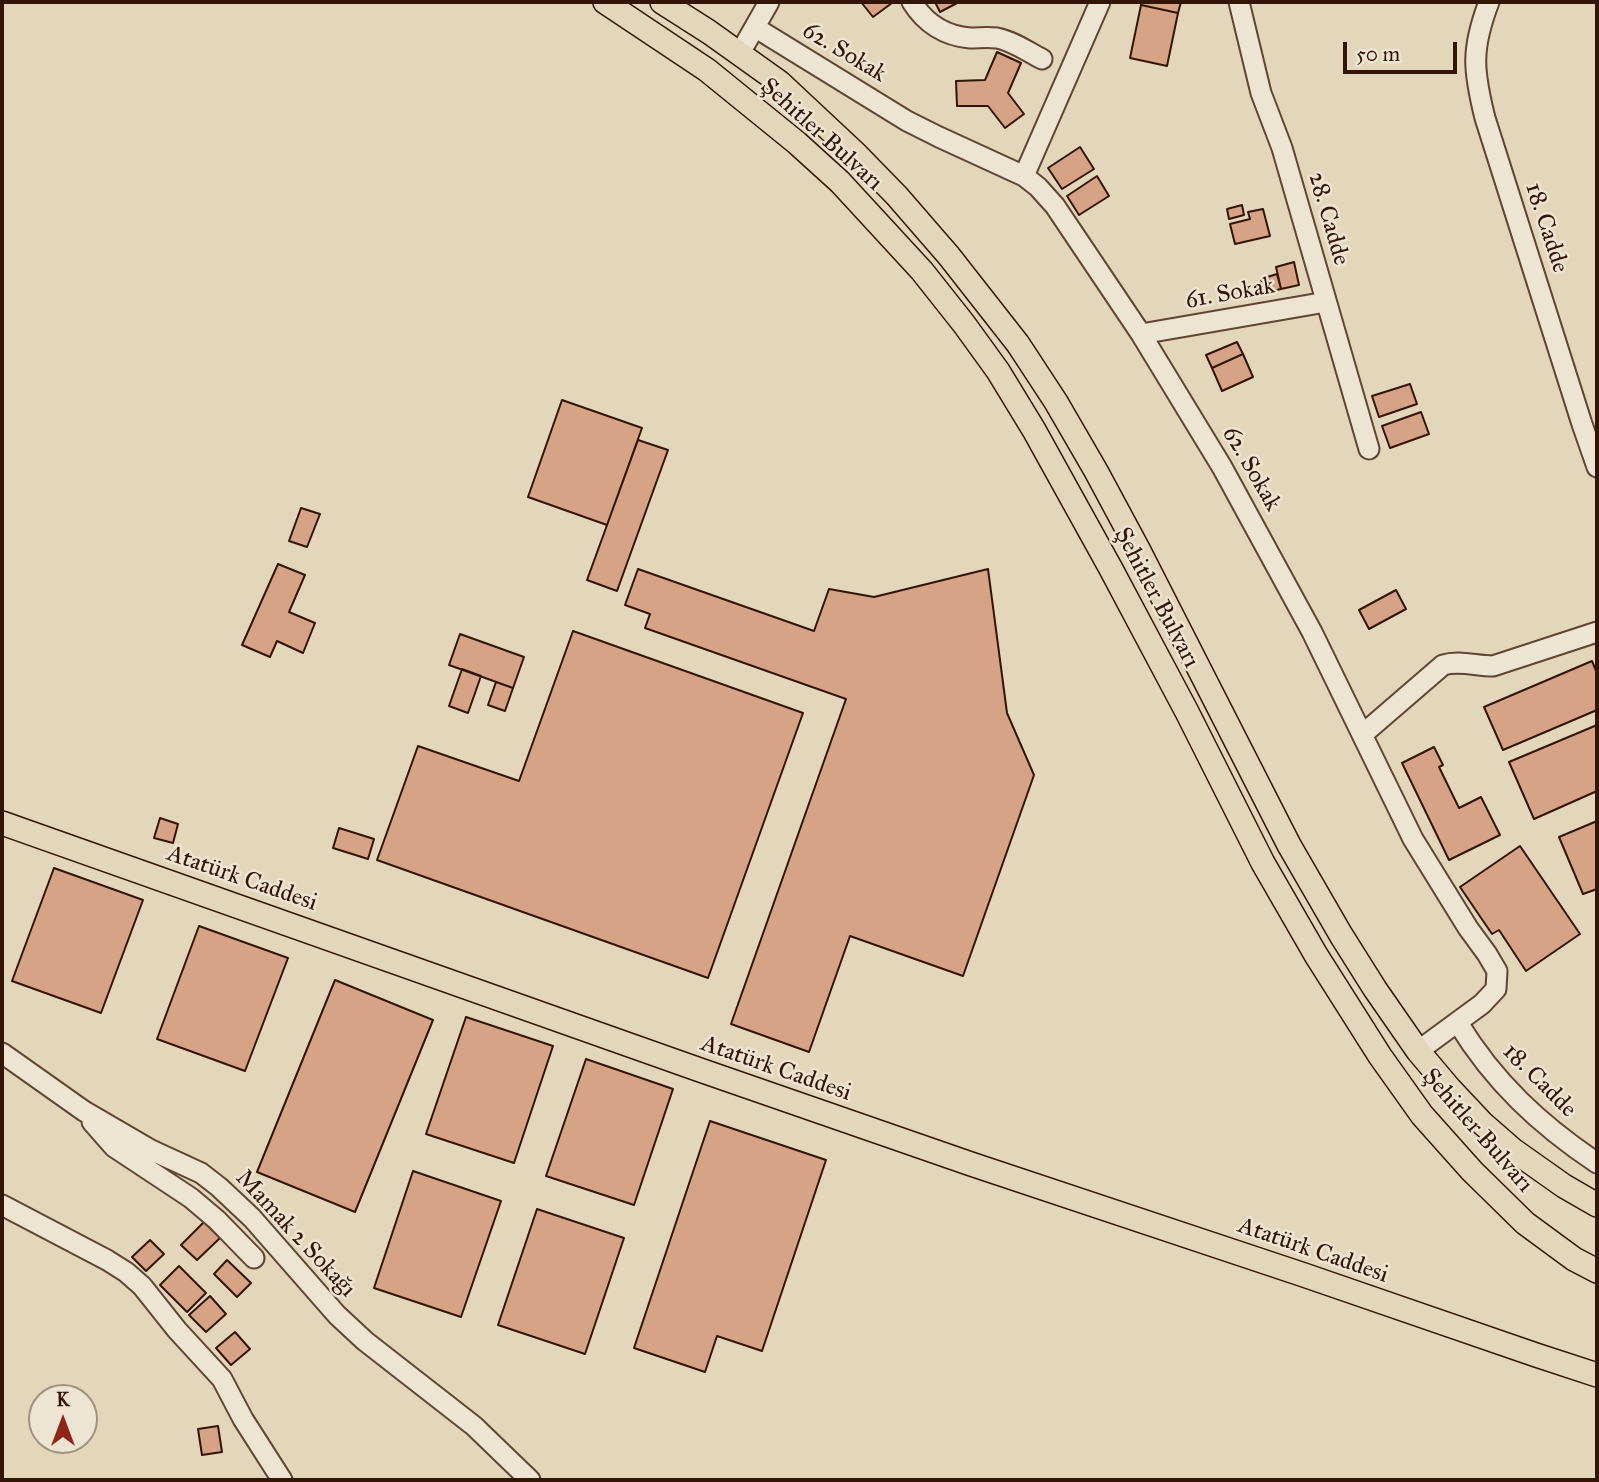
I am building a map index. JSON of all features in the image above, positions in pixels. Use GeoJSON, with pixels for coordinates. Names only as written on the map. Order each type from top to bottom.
{"type":"FeatureCollection","features":[{"type":"Feature","properties":{"kind":"main road","name":"Şehitler Bulvarı"},"geometry":{"type":"LineString","coordinates":[[605,2],[707,70],[797,143],[840,182],[922,271],[964,324],[998,370],[1034,430],[1168,676],[1263,863],[1316,955],[1380,1056],[1422,1115],[1472,1171],[1525,1223],[1574,1259],[1597,1271]]}},
{"type":"Feature","properties":{"kind":"main road","name":"Şehitler Bulvarı"},"geometry":{"type":"LineString","coordinates":[[662,2],[779,82],[857,155],[897,196],[1018,344],[1096,471],[1289,845],[1340,935],[1375,989],[1418,1051],[1482,1123],[1513,1150],[1564,1186],[1597,1205]]}},
{"type":"Feature","properties":{"kind":"main road","name":"Atatürk Caddesi"},"geometry":{"type":"LineString","coordinates":[[2,823],[713,1075],[1597,1375]]}},
{"type":"Feature","properties":{"kind":"main road","name":"Atatürk Caddesi"},"geometry":{"type":"LineString","coordinates":[[1536,1356],[1597,1391]]}},
{"type":"Feature","properties":{"kind":"street"},"geometry":{"type":"LineString","coordinates":[[740,53],[769,2]]}},
{"type":"Feature","properties":{"kind":"street"},"geometry":{"type":"LineString","coordinates":[[912,2],[932,25],[948,33],[967,38],[998,38],[1042,59]]}},
{"type":"Feature","properties":{"kind":"street"},"geometry":{"type":"LineString","coordinates":[[1024,176],[1100,2]]}},
{"type":"Feature","properties":{"kind":"street","name":"28. Cadde"},"geometry":{"type":"LineString","coordinates":[[1239,2],[1261,93],[1282,148],[1369,449]]}},
{"type":"Feature","properties":{"kind":"street","name":"18. Cadde"},"geometry":{"type":"LineString","coordinates":[[1489,2],[1476,43],[1476,82],[1485,118],[1597,467]]}},
{"type":"Feature","properties":{"kind":"street","name":"62. Sokak"},"geometry":{"type":"LineString","coordinates":[[756,28],[907,121],[1024,176],[1038,187],[1055,206],[1141,334],[1193,418],[1273,558],[1413,839],[1497,971],[1496,989],[1482,1004],[1418,1051]]}},
{"type":"Feature","properties":{"kind":"street","name":"61. Sokak"},"geometry":{"type":"LineString","coordinates":[[1141,334],[1326,302]]}},
{"type":"Feature","properties":{"kind":"street"},"geometry":{"type":"LineString","coordinates":[[1363,734],[1432,674],[1452,662],[1493,666],[1597,632]]}},
{"type":"Feature","properties":{"kind":"street","name":"18. Cadde"},"geometry":{"type":"LineString","coordinates":[[1458,1023],[1474,1050],[1524,1106],[1566,1142],[1597,1163]]}},
{"type":"Feature","properties":{"kind":"street","name":"Mamak 2 Sokağı"},"geometry":{"type":"LineString","coordinates":[[2,1053],[84,1111],[219,1186],[252,1218],[337,1315],[365,1341],[474,1426],[530,1480]]}},
{"type":"Feature","properties":{"kind":"street"},"geometry":{"type":"LineString","coordinates":[[84,1111],[114,1147],[191,1198],[254,1258]]}},
{"type":"Feature","properties":{"kind":"street"},"geometry":{"type":"LineString","coordinates":[[2,1205],[107,1260],[142,1286],[177,1330],[222,1379],[243,1419],[282,1480]]}},
{"type":"Feature","properties":{"kind":"building"},"geometry":{"type":"Polygon","coordinates":[[[861,2],[891,2],[892,3],[873,17],[861,2]]]}},
{"type":"Feature","properties":{"kind":"building"},"geometry":{"type":"Polygon","coordinates":[[[935,2],[959,2],[940,12],[935,2]]]}},
{"type":"Feature","properties":{"kind":"building"},"geometry":{"type":"Polygon","coordinates":[[[1141,2],[1181,2],[1178,13],[1141,5],[1141,2]]]}},
{"type":"Feature","properties":{"kind":"building"},"geometry":{"type":"Polygon","coordinates":[[[1141,5],[1178,13],[1167,66],[1130,58],[1141,5]]]}},
{"type":"Feature","properties":{"kind":"building"},"geometry":{"type":"Polygon","coordinates":[[[997,52],[1021,63],[1008,93],[1024,114],[1005,128],[988,106],[957,106],[956,81],[985,80],[997,52]]]}},
{"type":"Feature","properties":{"kind":"building"},"geometry":{"type":"Polygon","coordinates":[[[1080,147],[1094,169],[1062,189],[1048,168],[1080,147]]]}},
{"type":"Feature","properties":{"kind":"building"},"geometry":{"type":"Polygon","coordinates":[[[1097,176],[1109,196],[1079,215],[1067,196],[1097,176]]]}},
{"type":"Feature","properties":{"kind":"building"},"geometry":{"type":"Polygon","coordinates":[[[1242,205],[1244,215],[1229,219],[1227,209],[1242,205]]]}},
{"type":"Feature","properties":{"kind":"building"},"geometry":{"type":"Polygon","coordinates":[[[1263,209],[1270,236],[1235,244],[1230,224],[1250,219],[1248,212],[1263,209]]]}},
{"type":"Feature","properties":{"kind":"building"},"geometry":{"type":"Polygon","coordinates":[[[1294,262],[1299,285],[1281,289],[1276,267],[1294,262]]]}},
{"type":"Feature","properties":{"kind":"building"},"geometry":{"type":"Polygon","coordinates":[[[1277,274],[1281,289],[1264,293],[1261,279],[1277,274]]]}},
{"type":"Feature","properties":{"kind":"building"},"geometry":{"type":"Polygon","coordinates":[[[1237,342],[1243,354],[1212,368],[1206,355],[1237,342]]]}},
{"type":"Feature","properties":{"kind":"building"},"geometry":{"type":"Polygon","coordinates":[[[1243,354],[1253,377],[1222,391],[1212,368],[1243,354]]]}},
{"type":"Feature","properties":{"kind":"building"},"geometry":{"type":"Polygon","coordinates":[[[1410,384],[1417,404],[1379,417],[1372,396],[1410,384]]]}},
{"type":"Feature","properties":{"kind":"building"},"geometry":{"type":"Polygon","coordinates":[[[562,400],[642,428],[607,525],[528,497],[562,400]]]}},
{"type":"Feature","properties":{"kind":"building"},"geometry":{"type":"Polygon","coordinates":[[[1421,412],[1429,434],[1390,448],[1382,426],[1421,412]]]}},
{"type":"Feature","properties":{"kind":"building"},"geometry":{"type":"Polygon","coordinates":[[[638,440],[668,450],[617,591],[587,580],[638,440]]]}},
{"type":"Feature","properties":{"kind":"building"},"geometry":{"type":"Polygon","coordinates":[[[301,508],[320,514],[307,547],[289,541],[301,508]]]}},
{"type":"Feature","properties":{"kind":"building"},"geometry":{"type":"Polygon","coordinates":[[[278,564],[305,575],[289,612],[315,623],[303,653],[277,641],[270,657],[242,645],[278,564]]]}},
{"type":"Feature","properties":{"kind":"building"},"geometry":{"type":"Polygon","coordinates":[[[638,569],[814,631],[829,589],[874,597],[988,569],[1007,713],[1034,775],[963,976],[850,936],[809,1052],[731,1024],[846,699],[645,628],[650,614],[625,605],[638,569]]]}},
{"type":"Feature","properties":{"kind":"building"},"geometry":{"type":"Polygon","coordinates":[[[1396,590],[1406,609],[1369,629],[1359,610],[1396,590]]]}},
{"type":"Feature","properties":{"kind":"building"},"geometry":{"type":"Polygon","coordinates":[[[573,631],[803,713],[708,978],[377,860],[418,746],[519,781],[573,631]]]}},
{"type":"Feature","properties":{"kind":"building"},"geometry":{"type":"Polygon","coordinates":[[[460,634],[524,657],[513,688],[449,665],[460,634]]]}},
{"type":"Feature","properties":{"kind":"building"},"geometry":{"type":"Polygon","coordinates":[[[1592,661],[1597,673],[1597,710],[1503,750],[1484,707],[1592,661]]]}},
{"type":"Feature","properties":{"kind":"building"},"geometry":{"type":"Polygon","coordinates":[[[462,669],[481,676],[468,713],[449,706],[462,669]]]}},
{"type":"Feature","properties":{"kind":"building"},"geometry":{"type":"Polygon","coordinates":[[[496,682],[513,688],[505,711],[488,705],[496,682]]]}},
{"type":"Feature","properties":{"kind":"building"},"geometry":{"type":"Polygon","coordinates":[[[1597,725],[1597,791],[1534,819],[1509,762],[1597,725]]]}},
{"type":"Feature","properties":{"kind":"building"},"geometry":{"type":"Polygon","coordinates":[[[1434,747],[1443,765],[1439,767],[1459,808],[1481,797],[1500,835],[1449,860],[1402,763],[1434,747]]]}},
{"type":"Feature","properties":{"kind":"building"},"geometry":{"type":"Polygon","coordinates":[[[160,818],[178,824],[173,843],[154,838],[160,818]]]}},
{"type":"Feature","properties":{"kind":"building"},"geometry":{"type":"Polygon","coordinates":[[[1597,821],[1597,889],[1583,894],[1559,837],[1597,821]]]}},
{"type":"Feature","properties":{"kind":"building"},"geometry":{"type":"Polygon","coordinates":[[[339,828],[374,839],[368,859],[333,848],[339,828]]]}},
{"type":"Feature","properties":{"kind":"building"},"geometry":{"type":"Polygon","coordinates":[[[1520,846],[1580,934],[1526,971],[1499,930],[1492,934],[1460,887],[1520,846]]]}},
{"type":"Feature","properties":{"kind":"building"},"geometry":{"type":"Polygon","coordinates":[[[54,868],[143,900],[101,1013],[12,981],[54,868]]]}},
{"type":"Feature","properties":{"kind":"building"},"geometry":{"type":"Polygon","coordinates":[[[199,926],[288,958],[245,1071],[157,1039],[199,926]]]}},
{"type":"Feature","properties":{"kind":"building"},"geometry":{"type":"Polygon","coordinates":[[[335,980],[433,1020],[355,1212],[257,1172],[335,980]]]}},
{"type":"Feature","properties":{"kind":"building"},"geometry":{"type":"Polygon","coordinates":[[[466,1017],[553,1046],[514,1163],[426,1134],[466,1017]]]}},
{"type":"Feature","properties":{"kind":"building"},"geometry":{"type":"Polygon","coordinates":[[[586,1059],[673,1089],[634,1205],[546,1176],[586,1059]]]}},
{"type":"Feature","properties":{"kind":"building"},"geometry":{"type":"Polygon","coordinates":[[[710,1121],[826,1160],[762,1351],[717,1336],[705,1372],[634,1348],[710,1121]]]}},
{"type":"Feature","properties":{"kind":"building"},"geometry":{"type":"Polygon","coordinates":[[[413,1171],[501,1201],[461,1317],[374,1288],[413,1171]]]}},
{"type":"Feature","properties":{"kind":"building"},"geometry":{"type":"Polygon","coordinates":[[[537,1209],[624,1238],[585,1354],[498,1325],[537,1209]]]}},
{"type":"Feature","properties":{"kind":"building"},"geometry":{"type":"Polygon","coordinates":[[[204,1222],[220,1238],[197,1260],[181,1245],[204,1222]]]}},
{"type":"Feature","properties":{"kind":"building"},"geometry":{"type":"Polygon","coordinates":[[[150,1240],[164,1254],[146,1271],[132,1257],[150,1240]]]}},
{"type":"Feature","properties":{"kind":"building"},"geometry":{"type":"Polygon","coordinates":[[[227,1260],[251,1283],[237,1297],[214,1274],[227,1260]]]}},
{"type":"Feature","properties":{"kind":"building"},"geometry":{"type":"Polygon","coordinates":[[[179,1266],[206,1293],[187,1312],[160,1285],[179,1266]]]}},
{"type":"Feature","properties":{"kind":"building"},"geometry":{"type":"Polygon","coordinates":[[[210,1296],[226,1314],[206,1332],[189,1315],[210,1296]]]}},
{"type":"Feature","properties":{"kind":"building"},"geometry":{"type":"Polygon","coordinates":[[[235,1332],[250,1349],[231,1365],[216,1348],[235,1332]]]}},
{"type":"Feature","properties":{"kind":"building"},"geometry":{"type":"Polygon","coordinates":[[[218,1426],[222,1452],[202,1455],[198,1429],[218,1426]]]}}]}
